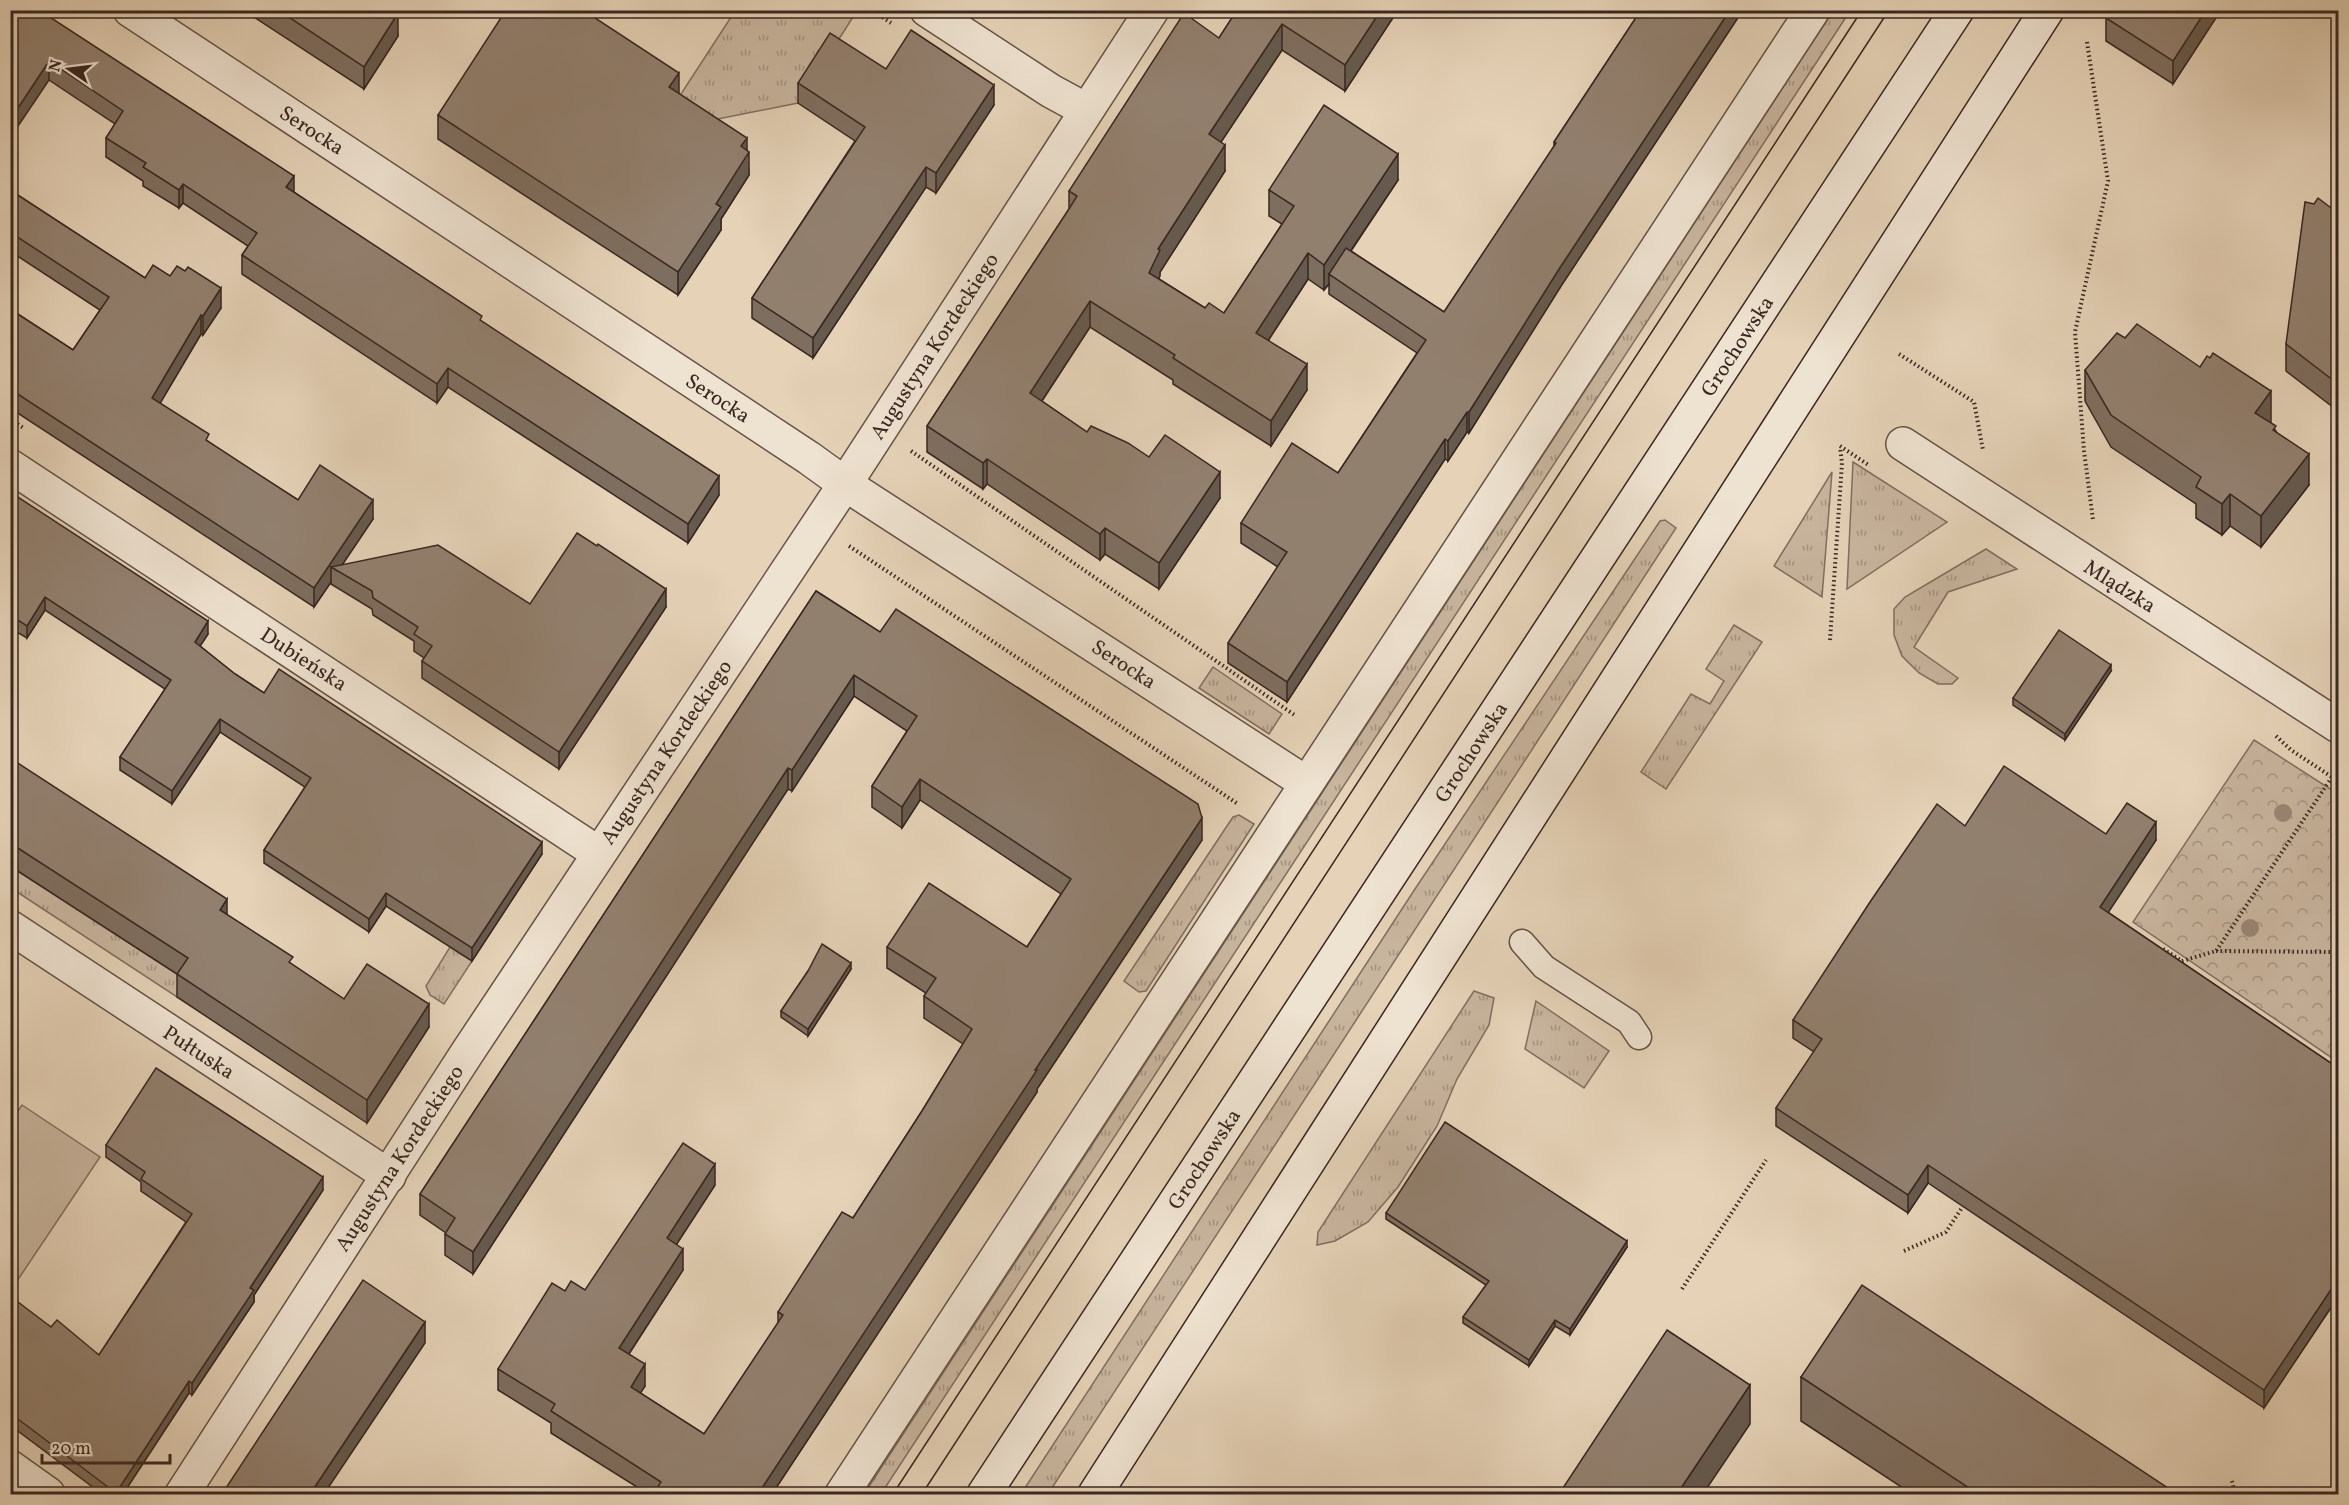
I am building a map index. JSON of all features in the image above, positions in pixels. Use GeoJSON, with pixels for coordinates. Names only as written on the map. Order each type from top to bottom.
{"type":"FeatureCollection","features":[{"type":"Feature","properties":{"kind":"street","name":"Serocka"},"geometry":{"type":"LineString","coordinates":[[130,10],[809,458],[844,484],[1306,783]]}},
{"type":"Feature","properties":{"kind":"street"},"geometry":{"type":"LineString","coordinates":[[927,10],[1051,91],[1086,110]]}},
{"type":"Feature","properties":{"kind":"street","name":"Augustyna Kordeckiego"},"geometry":{"type":"LineString","coordinates":[[183,1494],[467,1053],[844,484],[1152,10]]}},
{"type":"Feature","properties":{"kind":"street"},"geometry":{"type":"LineString","coordinates":[[842,1494],[1813,10]]}},
{"type":"Feature","properties":{"kind":"street","name":"Grochowska"},"geometry":{"type":"LineString","coordinates":[[984,1494],[1957,10]]}},
{"type":"Feature","properties":{"kind":"street"},"geometry":{"type":"LineString","coordinates":[[1095,1494],[2047,10]]}},
{"type":"Feature","properties":{"kind":"street","name":"Mlądzka"},"geometry":{"type":"LineString","coordinates":[[1903,444],[2338,726]]}},
{"type":"Feature","properties":{"kind":"street","name":"Dubieńska"},"geometry":{"type":"LineString","coordinates":[[10,466],[598,853]]}},
{"type":"Feature","properties":{"kind":"street","name":"Pułtuska"},"geometry":{"type":"LineString","coordinates":[[10,927],[389,1176]]}},
{"type":"Feature","properties":{"kind":"street"},"geometry":{"type":"LineString","coordinates":[[10,1467],[48,1494]]}},
{"type":"Feature","properties":{"kind":"lane"},"geometry":{"type":"LineString","coordinates":[[1522,942],[1544,967],[1629,1022],[1639,1037]]}},
{"type":"Feature","properties":{"kind":"path"},"geometry":{"type":"LineString","coordinates":[[2087,42],[2108,182],[2075,332],[2084,451],[2094,528]]}},
{"type":"Feature","properties":{"kind":"path"},"geometry":{"type":"LineString","coordinates":[[1899,354],[1974,402],[1984,456]]}},
{"type":"Feature","properties":{"kind":"path"},"geometry":{"type":"LineString","coordinates":[[1830,640],[1842,463],[1840,446]]}},
{"type":"Feature","properties":{"kind":"path"},"geometry":{"type":"LineString","coordinates":[[911,451],[1296,716]]}},
{"type":"Feature","properties":{"kind":"path"},"geometry":{"type":"LineString","coordinates":[[848,545],[1238,804]]}},
{"type":"Feature","properties":{"kind":"path"},"geometry":{"type":"LineString","coordinates":[[2216,951],[2332,777]]}},
{"type":"Feature","properties":{"kind":"path"},"geometry":{"type":"LineString","coordinates":[[2162,949],[2182,961],[2216,951],[2338,952]]}},
{"type":"Feature","properties":{"kind":"path"},"geometry":{"type":"LineString","coordinates":[[1682,1289],[1766,1160]]}},
{"type":"Feature","properties":{"kind":"path"},"geometry":{"type":"LineString","coordinates":[[1904,1251],[1946,1232],[1965,1202]]}},
{"type":"Feature","properties":{"kind":"path"},"geometry":{"type":"LineString","coordinates":[[2232,1480],[2235,1494]]}},
{"type":"Feature","properties":{"kind":"green space"},"geometry":{"type":"Polygon","coordinates":[[[850,10],[855,14],[798,103],[713,120],[679,97],[735,11],[850,10]]]}},
{"type":"Feature","properties":{"kind":"green space"},"geometry":{"type":"Polygon","coordinates":[[[1833,11],[1850,11],[881,1494],[864,1494],[1833,11]]]}},
{"type":"Feature","properties":{"kind":"green space"},"geometry":{"type":"Polygon","coordinates":[[[1853,462],[1947,522],[1847,589],[1853,462]]]}},
{"type":"Feature","properties":{"kind":"green space"},"geometry":{"type":"Polygon","coordinates":[[[1832,472],[1822,597],[1774,566],[1832,472]]]}},
{"type":"Feature","properties":{"kind":"green space"},"geometry":{"type":"Polygon","coordinates":[[[1665,520],[1676,528],[1048,1494],[1021,1494],[1415,889],[1660,521],[1665,520]]]}},
{"type":"Feature","properties":{"kind":"green space"},"geometry":{"type":"Polygon","coordinates":[[[1986,549],[2017,569],[1948,592],[1914,647],[1958,678],[1952,684],[1938,684],[1919,673],[1902,656],[1894,635],[1894,609],[1905,597],[1986,549]]]}},
{"type":"Feature","properties":{"kind":"green space"},"geometry":{"type":"Polygon","coordinates":[[[1734,625],[1762,642],[1666,789],[1641,772],[1691,694],[1710,704],[1724,681],[1706,669],[1734,625]]]}},
{"type":"Feature","properties":{"kind":"green space"},"geometry":{"type":"Polygon","coordinates":[[[1213,667],[1282,714],[1269,734],[1199,688],[1213,667]]]}},
{"type":"Feature","properties":{"kind":"green space"},"geometry":{"type":"Polygon","coordinates":[[[2254,740],[2338,794],[2338,1062],[2133,922],[2254,740]]]}},
{"type":"Feature","properties":{"kind":"green space"},"geometry":{"type":"Polygon","coordinates":[[[1239,815],[1254,824],[1146,991],[1139,992],[1124,981],[1233,817],[1239,815]]]}},
{"type":"Feature","properties":{"kind":"green space"},"geometry":{"type":"Polygon","coordinates":[[[10,866],[188,981],[177,997],[11,888],[10,866]]]}},
{"type":"Feature","properties":{"kind":"green space"},"geometry":{"type":"Polygon","coordinates":[[[450,947],[472,961],[444,1004],[430,995],[426,986],[450,947]]]}},
{"type":"Feature","properties":{"kind":"green space"},"geometry":{"type":"Polygon","coordinates":[[[1474,991],[1494,998],[1489,1025],[1457,1079],[1437,1126],[1398,1187],[1368,1222],[1335,1241],[1317,1245],[1318,1232],[1474,991]]]}},
{"type":"Feature","properties":{"kind":"green space"},"geometry":{"type":"Polygon","coordinates":[[[1536,1001],[1609,1051],[1584,1088],[1525,1049],[1536,1001]]]}},
{"type":"Feature","properties":{"kind":"green space"},"geometry":{"type":"Polygon","coordinates":[[[22,1105],[100,1157],[11,1290],[11,1121],[22,1105]]]}},
{"type":"Feature","properties":{"kind":"building"},"geometry":{"type":"Polygon","coordinates":[[[10,10],[39,10],[294,176],[286,187],[482,316],[480,320],[719,476],[688,524],[448,368],[437,384],[242,255],[257,233],[183,184],[179,190],[143,167],[146,163],[106,138],[123,111],[49,61],[10,120],[10,10]]]}},
{"type":"Feature","properties":{"kind":"building"},"geometry":{"type":"Polygon","coordinates":[[[278,10],[395,10],[398,13],[364,67],[278,10]]]}},
{"type":"Feature","properties":{"kind":"building"},"geometry":{"type":"Polygon","coordinates":[[[506,10],[583,10],[679,73],[669,87],[747,138],[741,146],[749,152],[716,204],[721,207],[678,272],[438,115],[506,10]]]}},
{"type":"Feature","properties":{"kind":"building"},"geometry":{"type":"Polygon","coordinates":[[[1237,10],[1381,10],[1345,65],[1282,24],[1209,134],[1225,145],[1158,249],[1160,250],[1149,273],[1205,308],[1209,303],[1224,313],[1294,206],[1269,190],[1324,105],[1398,154],[1324,265],[1308,253],[1256,333],[1307,364],[1271,421],[1173,358],[1175,355],[1090,301],[1030,393],[1087,432],[1091,426],[1128,443],[1149,457],[1165,435],[1220,472],[1159,563],[1105,528],[1100,534],[987,459],[983,463],[927,426],[1069,209],[1077,196],[1069,191],[1184,13],[1219,38],[1237,10]]]}},
{"type":"Feature","properties":{"kind":"building"},"geometry":{"type":"Polygon","coordinates":[[[1641,10],[1730,10],[1561,266],[1469,412],[1448,441],[1445,439],[1287,682],[1228,643],[1287,552],[1241,523],[1292,443],[1338,473],[1426,340],[1329,274],[1346,248],[1444,312],[1641,10]]]}},
{"type":"Feature","properties":{"kind":"building"},"geometry":{"type":"Polygon","coordinates":[[[2110,10],[2206,10],[2173,61],[2106,18],[2110,10]]]}},
{"type":"Feature","properties":{"kind":"building"},"geometry":{"type":"Polygon","coordinates":[[[911,30],[994,85],[936,173],[926,167],[813,338],[752,298],[865,127],[798,83],[830,33],[886,69],[911,30]]]}},
{"type":"Feature","properties":{"kind":"building"},"geometry":{"type":"Polygon","coordinates":[[[10,190],[145,278],[153,265],[170,276],[177,266],[185,271],[188,267],[221,288],[203,316],[201,315],[152,398],[209,434],[206,440],[298,500],[320,465],[373,500],[314,588],[10,389],[10,309],[73,350],[109,297],[16,236],[10,245],[10,190]]]}},
{"type":"Feature","properties":{"kind":"building"},"geometry":{"type":"Polygon","coordinates":[[[2318,198],[2338,213],[2338,384],[2286,344],[2305,202],[2314,204],[2318,198]]]}},
{"type":"Feature","properties":{"kind":"building"},"geometry":{"type":"Polygon","coordinates":[[[2137,324],[2200,367],[2207,356],[2210,358],[2213,353],[2271,391],[2255,413],[2276,426],[2273,430],[2309,454],[2261,516],[2230,494],[2222,504],[2196,487],[2201,477],[2111,415],[2085,370],[2117,333],[2125,338],[2137,324]]]}},
{"type":"Feature","properties":{"kind":"building"},"geometry":{"type":"Polygon","coordinates":[[[10,492],[208,621],[195,642],[235,674],[264,693],[279,669],[542,842],[472,948],[386,893],[369,919],[264,850],[311,778],[220,719],[172,791],[120,757],[171,680],[45,597],[27,626],[10,615],[10,492]]]}},
{"type":"Feature","properties":{"kind":"building"},"geometry":{"type":"Polygon","coordinates":[[[577,533],[597,546],[598,544],[666,589],[559,752],[422,661],[432,646],[414,634],[418,627],[373,598],[372,591],[331,567],[438,545],[530,604],[577,533]]]}},
{"type":"Feature","properties":{"kind":"building"},"geometry":{"type":"Polygon","coordinates":[[[816,591],[880,632],[896,609],[1198,804],[1202,818],[758,1494],[653,1494],[661,1482],[551,1411],[555,1404],[498,1369],[552,1283],[565,1291],[571,1281],[585,1290],[683,1143],[715,1164],[667,1238],[683,1249],[619,1348],[645,1364],[631,1387],[704,1434],[783,1315],[778,1312],[842,1212],[853,1218],[972,1029],[924,996],[936,978],[887,947],[929,883],[1027,947],[1071,879],[920,779],[902,807],[872,786],[917,716],[854,675],[792,770],[788,768],[473,1252],[445,1234],[455,1218],[420,1194],[816,591]]]}},
{"type":"Feature","properties":{"kind":"building"},"geometry":{"type":"Polygon","coordinates":[[[2059,630],[2111,665],[2065,734],[2013,698],[2059,630]]]}},
{"type":"Feature","properties":{"kind":"building"},"geometry":{"type":"Polygon","coordinates":[[[10,758],[227,899],[220,910],[293,957],[289,962],[344,999],[367,964],[429,1004],[367,1100],[177,974],[188,958],[10,843],[10,758]]]}},
{"type":"Feature","properties":{"kind":"building"},"geometry":{"type":"Polygon","coordinates":[[[2004,766],[2106,834],[2127,803],[2156,822],[2100,907],[2338,1068],[2338,1279],[2264,1390],[1928,1165],[1908,1195],[1776,1108],[1822,1039],[1793,1020],[1870,902],[1937,804],[1965,826],[2004,766]]]}},
{"type":"Feature","properties":{"kind":"building"},"geometry":{"type":"Polygon","coordinates":[[[822,944],[851,963],[808,1029],[781,1011],[808,971],[822,944]]]}},
{"type":"Feature","properties":{"kind":"building"},"geometry":{"type":"Polygon","coordinates":[[[156,1068],[323,1177],[250,1288],[254,1290],[192,1383],[189,1381],[116,1493],[10,1413],[10,1303],[14,1299],[51,1327],[57,1320],[99,1355],[192,1214],[141,1179],[145,1172],[106,1145],[156,1068]]]}},
{"type":"Feature","properties":{"kind":"building"},"geometry":{"type":"Polygon","coordinates":[[[1445,1122],[1627,1241],[1570,1329],[1555,1320],[1529,1360],[1463,1317],[1489,1281],[1386,1213],[1445,1122]]]}},
{"type":"Feature","properties":{"kind":"building"},"geometry":{"type":"Polygon","coordinates":[[[363,1280],[425,1322],[310,1494],[222,1494],[363,1280]]]}},
{"type":"Feature","properties":{"kind":"building"},"geometry":{"type":"Polygon","coordinates":[[[1862,1285],[2177,1494],[1978,1494],[1801,1377],[1862,1285]]]}},
{"type":"Feature","properties":{"kind":"building"},"geometry":{"type":"Polygon","coordinates":[[[1667,1330],[1750,1385],[1677,1494],[1559,1494],[1667,1330]]]}},
{"type":"Feature","properties":{"kind":"tram line"},"geometry":{"type":"LineString","coordinates":[[893,1494],[1862,10]]}},
{"type":"Feature","properties":{"kind":"tram line"},"geometry":{"type":"LineString","coordinates":[[922,1494],[1889,10]]}}]}
